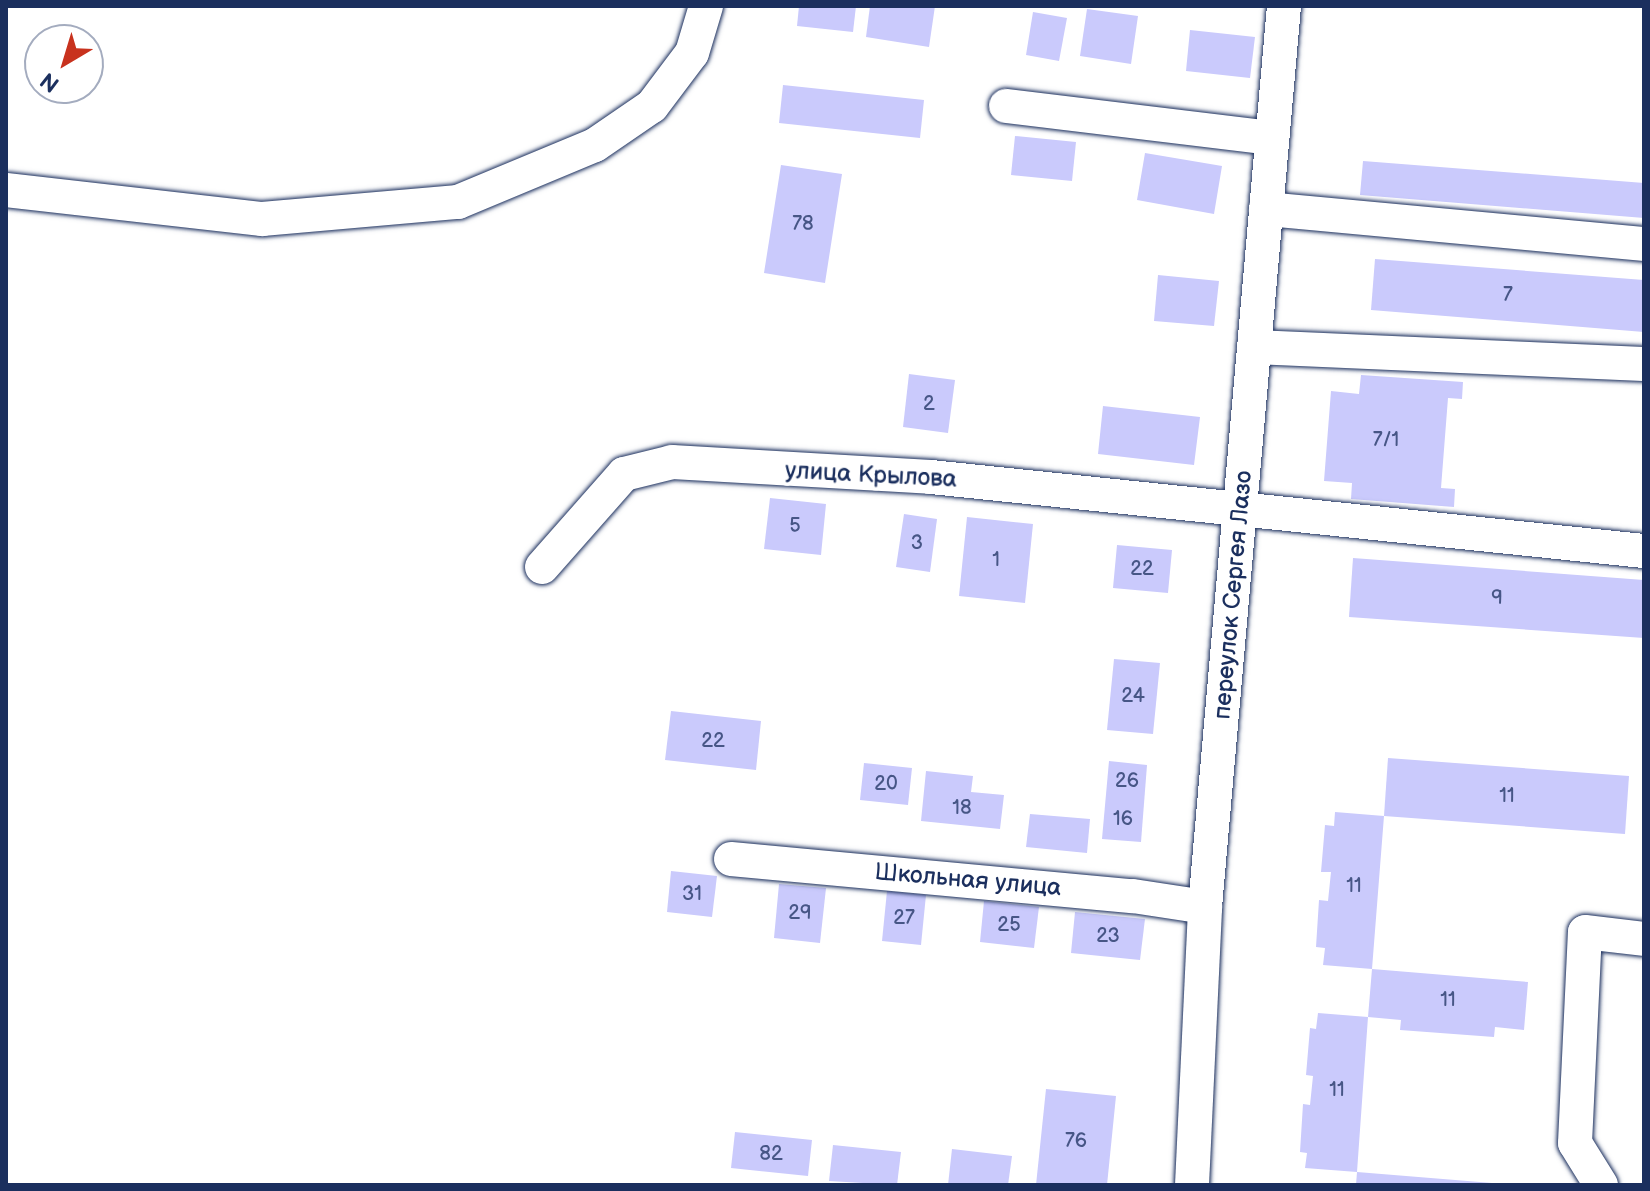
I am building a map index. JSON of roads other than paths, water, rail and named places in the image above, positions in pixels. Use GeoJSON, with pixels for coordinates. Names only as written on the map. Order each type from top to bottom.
{"type":"FeatureCollection","features":[{"type":"Feature","properties":{"kind":"street"},"geometry":{"type":"LineString","coordinates":[[6,190],[262,219],[458,202],[595,145],[652,106],[692,53],[706,6]]}},
{"type":"Feature","properties":{"kind":"street","name":"переулок Сергея Лазо"},"geometry":{"type":"LineString","coordinates":[[1192,1185],[1205,907],[1284,6]]}},
{"type":"Feature","properties":{"kind":"street"},"geometry":{"type":"LineString","coordinates":[[1006,106],[1272,138]]}},
{"type":"Feature","properties":{"kind":"street"},"geometry":{"type":"LineString","coordinates":[[1266,209],[1644,244]]}},
{"type":"Feature","properties":{"kind":"street"},"geometry":{"type":"LineString","coordinates":[[1254,347],[1644,364]]}},
{"type":"Feature","properties":{"kind":"street","name":"улица Крылова"},"geometry":{"type":"LineString","coordinates":[[542,567],[624,474],[672,462],[931,477],[1644,551]]}},
{"type":"Feature","properties":{"kind":"street","name":"Школьная улица"},"geometry":{"type":"LineString","coordinates":[[731,859],[1133,896],[1205,907]]}},
{"type":"Feature","properties":{"kind":"street"},"geometry":{"type":"LineString","coordinates":[[1601,1185],[1575,1143],[1585,932],[1644,939]]}}]}
